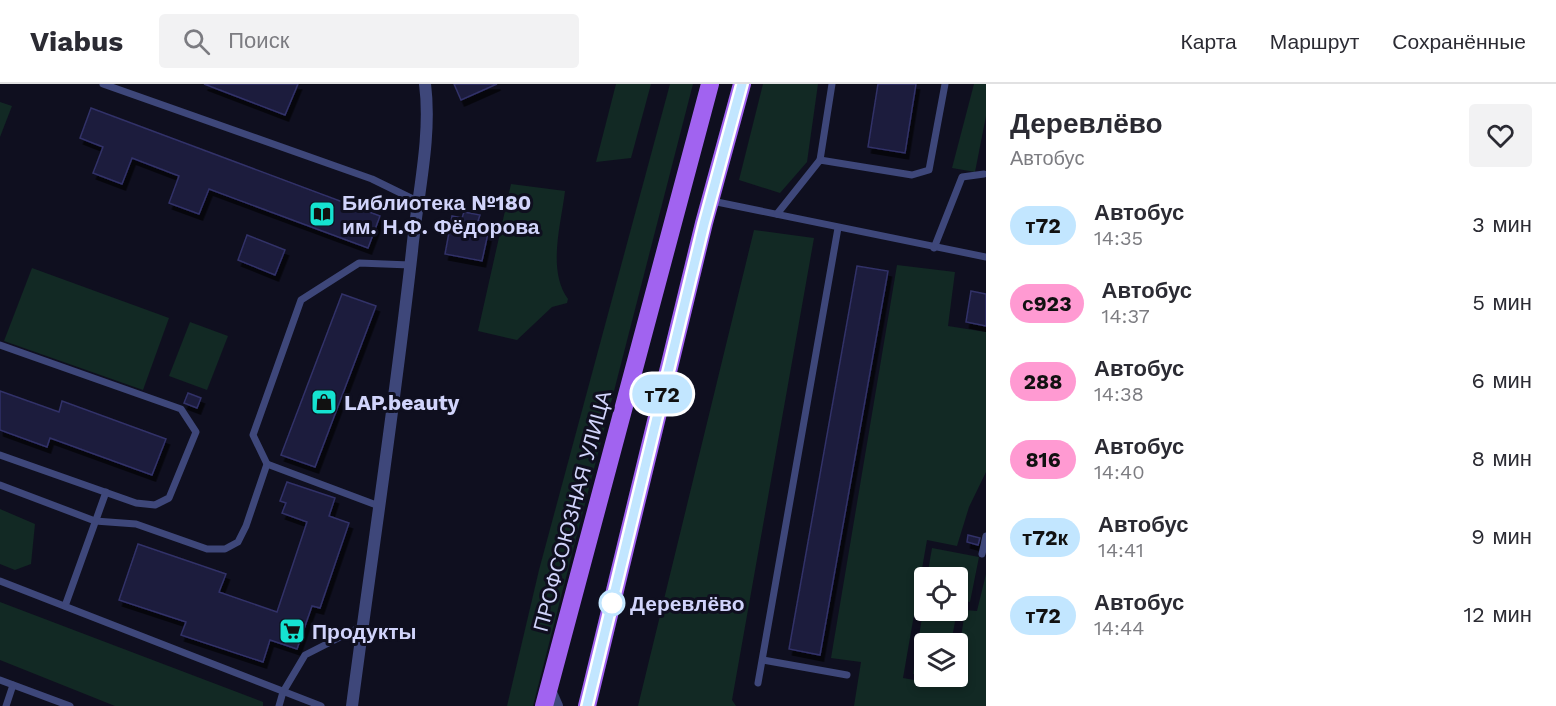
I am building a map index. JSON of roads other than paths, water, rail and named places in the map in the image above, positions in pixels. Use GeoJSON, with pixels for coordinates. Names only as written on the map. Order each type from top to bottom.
{"type":"FeatureCollection","features":[{"type":"Feature","properties":{"kind":"main road","name":"ПРОФСОЮЗНАЯ УЛИЦА"},"geometry":{"type":"LineString","coordinates":[[544,706],[710,84]]}},
{"type":"Feature","properties":{"kind":"main road"},"geometry":{"type":"LineString","coordinates":[[586,703],[710,200],[742,84]]}},
{"type":"Feature","properties":{"kind":"street"},"geometry":{"type":"LineString","coordinates":[[352,706],[410,265],[427,109],[425,84]]}},
{"type":"Feature","properties":{"kind":"street"},"geometry":{"type":"LineString","coordinates":[[548,687],[557,706]]}},
{"type":"Feature","properties":{"kind":"lane"},"geometry":{"type":"LineString","coordinates":[[103,84],[372,179],[417,201]]}},
{"type":"Feature","properties":{"kind":"lane"},"geometry":{"type":"LineString","coordinates":[[777,214],[820,160],[832,84]]}},
{"type":"Feature","properties":{"kind":"lane"},"geometry":{"type":"LineString","coordinates":[[820,160],[912,175],[929,170],[945,84]]}},
{"type":"Feature","properties":{"kind":"lane"},"geometry":{"type":"LineString","coordinates":[[934,248],[962,177],[984,174]]}},
{"type":"Feature","properties":{"kind":"lane"},"geometry":{"type":"LineString","coordinates":[[710,200],[986,257]]}},
{"type":"Feature","properties":{"kind":"lane"},"geometry":{"type":"LineString","coordinates":[[758,682],[838,228]]}},
{"type":"Feature","properties":{"kind":"lane"},"geometry":{"type":"LineString","coordinates":[[379,506],[267,464],[253,435],[301,300],[359,264],[410,265]]}},
{"type":"Feature","properties":{"kind":"lane"},"geometry":{"type":"LineString","coordinates":[[0,345],[181,409],[190,419],[196,432],[169,498],[155,505],[144,506],[0,455]]}},
{"type":"Feature","properties":{"kind":"lane"},"geometry":{"type":"LineString","coordinates":[[0,485],[95,521],[136,524],[207,549],[225,549],[238,542],[246,526],[267,464]]}},
{"type":"Feature","properties":{"kind":"lane"},"geometry":{"type":"LineString","coordinates":[[65,606],[106,492]]}},
{"type":"Feature","properties":{"kind":"lane"},"geometry":{"type":"LineString","coordinates":[[982,554],[986,536]]}},
{"type":"Feature","properties":{"kind":"lane"},"geometry":{"type":"LineString","coordinates":[[0,581],[321,706]]}},
{"type":"Feature","properties":{"kind":"lane"},"geometry":{"type":"LineString","coordinates":[[279,706],[283,692],[305,655],[362,626]]}},
{"type":"Feature","properties":{"kind":"lane"},"geometry":{"type":"LineString","coordinates":[[763,660],[847,675]]}},
{"type":"Feature","properties":{"kind":"lane"},"geometry":{"type":"LineString","coordinates":[[0,680],[70,706]]}},
{"type":"Feature","properties":{"kind":"lane"},"geometry":{"type":"LineString","coordinates":[[6,706],[13,685]]}},
{"type":"Feature","properties":{"kind":"place","name":"Библиотека №180 им. Н.Ф. Фёдорова"},"geometry":{"type":"Point","coordinates":[322,214]}},
{"type":"Feature","properties":{"kind":"place","name":"LAP.beauty"},"geometry":{"type":"Point","coordinates":[324,402]}},
{"type":"Feature","properties":{"kind":"place","name":"Деревлёво"},"geometry":{"type":"Point","coordinates":[612,603]}},
{"type":"Feature","properties":{"kind":"place","name":"Продукты"},"geometry":{"type":"Point","coordinates":[292,631]}}]}
